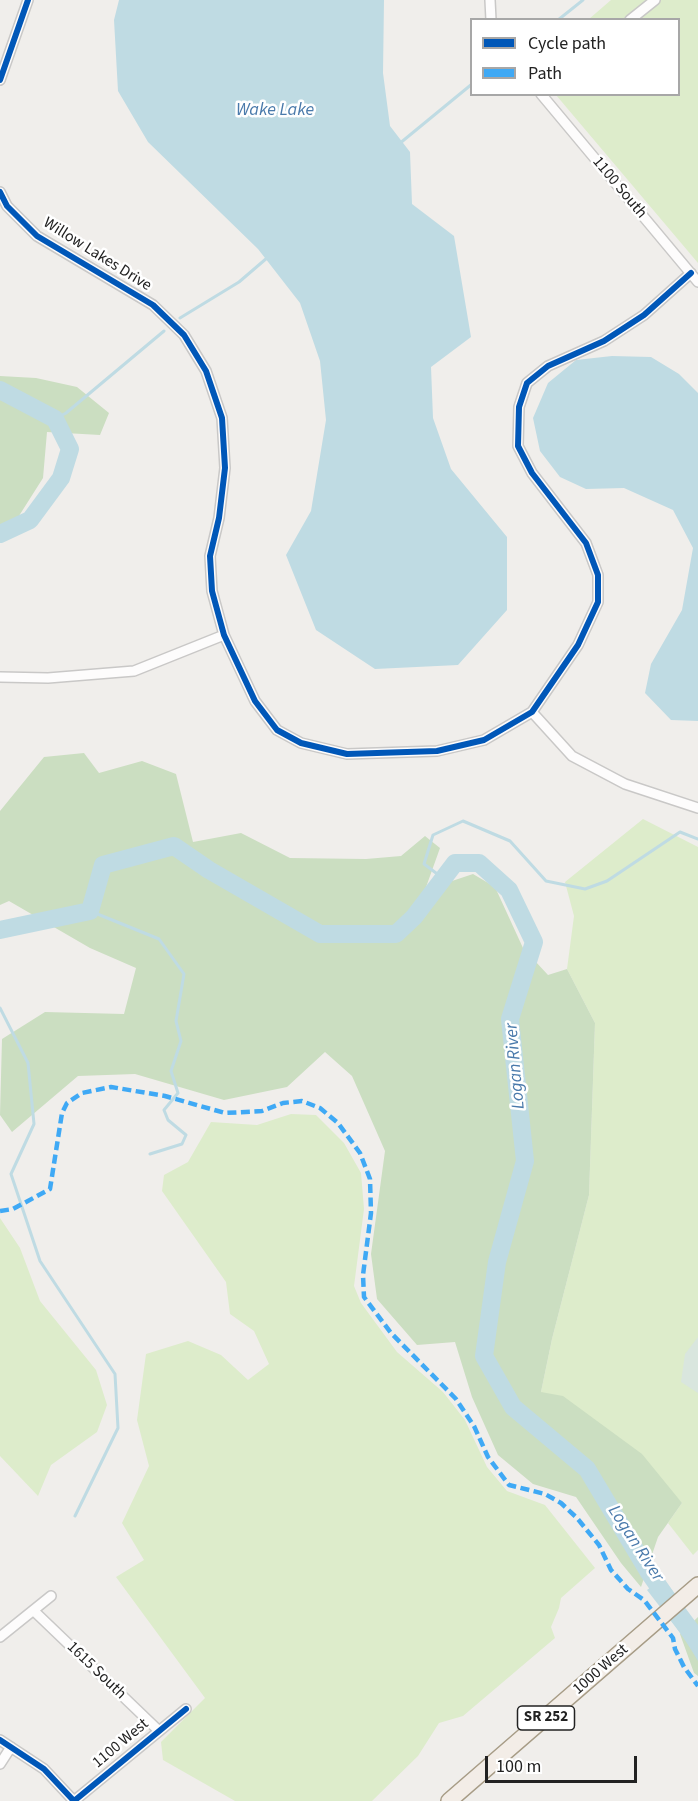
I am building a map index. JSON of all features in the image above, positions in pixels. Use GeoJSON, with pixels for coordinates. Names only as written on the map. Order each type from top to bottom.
{"type":"FeatureCollection","features":[{"type":"Feature","properties":{"kind":"main road","name":"1000 West"},"geometry":{"type":"LineString","coordinates":[[449,1801],[698,1585]]}},
{"type":"Feature","properties":{"kind":"street"},"geometry":{"type":"LineString","coordinates":[[0,80],[28,0]]}},
{"type":"Feature","properties":{"kind":"street"},"geometry":{"type":"LineString","coordinates":[[490,0],[490,18]]}},
{"type":"Feature","properties":{"kind":"street"},"geometry":{"type":"LineString","coordinates":[[632,18],[655,0]]}},
{"type":"Feature","properties":{"kind":"street","name":"1100 South"},"geometry":{"type":"LineString","coordinates":[[543,96],[698,282]]}},
{"type":"Feature","properties":{"kind":"street","name":"Willow Lakes Drive"},"geometry":{"type":"LineString","coordinates":[[0,192],[7,206],[37,236],[153,305],[184,335],[206,372],[222,418],[225,468],[219,518],[210,556],[212,591],[225,635],[255,701],[277,730],[301,743],[347,754],[437,751],[484,740],[532,712],[578,645],[598,602],[598,575],[586,543],[532,473],[518,446],[519,407],[528,383],[548,366],[604,340],[644,315],[691,273]]}},
{"type":"Feature","properties":{"kind":"street"},"geometry":{"type":"LineString","coordinates":[[0,677],[48,678],[134,671],[225,635]]}},
{"type":"Feature","properties":{"kind":"street"},"geometry":{"type":"LineString","coordinates":[[532,712],[572,756],[625,784],[698,808]]}},
{"type":"Feature","properties":{"kind":"street"},"geometry":{"type":"LineString","coordinates":[[0,1637],[51,1596]]}},
{"type":"Feature","properties":{"kind":"street","name":"1615 South"},"geometry":{"type":"LineString","coordinates":[[34,1611],[158,1730]]}},
{"type":"Feature","properties":{"kind":"street","name":"1100 West"},"geometry":{"type":"LineString","coordinates":[[74,1801],[186,1709]]}},
{"type":"Feature","properties":{"kind":"street"},"geometry":{"type":"LineString","coordinates":[[0,1740],[54,1777],[74,1801]]}},
{"type":"Feature","properties":{"kind":"street"},"geometry":{"type":"LineString","coordinates":[[0,1764],[11,1747]]}},
{"type":"Feature","properties":{"kind":"green space"},"geometry":{"type":"Polygon","coordinates":[[[611,0],[698,0],[698,263],[557,96],[680,96],[680,18],[590,18],[611,0]]]}},
{"type":"Feature","properties":{"kind":"green space"},"geometry":{"type":"Polygon","coordinates":[[[0,376],[36,378],[77,387],[109,413],[100,435],[47,432],[43,478],[17,519],[0,526],[0,376]]]}},
{"type":"Feature","properties":{"kind":"green space"},"geometry":{"type":"Polygon","coordinates":[[[84,753],[99,773],[142,761],[176,774],[193,842],[241,833],[290,858],[366,859],[401,856],[425,836],[440,848],[425,890],[473,874],[495,887],[523,948],[548,975],[567,969],[595,1023],[589,1195],[552,1339],[541,1392],[563,1396],[642,1454],[682,1503],[658,1537],[641,1587],[621,1563],[576,1497],[533,1484],[498,1455],[472,1397],[455,1342],[417,1345],[377,1299],[371,1254],[385,1151],[352,1076],[325,1052],[287,1087],[224,1100],[135,1074],[78,1076],[12,1132],[0,1115],[2,1039],[45,1012],[124,1014],[136,968],[90,948],[9,901],[0,905],[0,811],[44,757],[84,753]]]}},
{"type":"Feature","properties":{"kind":"green space"},"geometry":{"type":"Polygon","coordinates":[[[643,819],[698,847],[698,1550],[693,1555],[668,1523],[682,1503],[541,1392],[552,1339],[589,1195],[595,1023],[567,969],[574,916],[565,882],[643,819]]]}},
{"type":"Feature","properties":{"kind":"green space"},"geometry":{"type":"Polygon","coordinates":[[[291,1114],[316,1115],[344,1143],[361,1173],[364,1209],[354,1286],[361,1303],[397,1352],[443,1392],[465,1420],[487,1467],[507,1491],[545,1505],[595,1568],[561,1598],[551,1627],[555,1638],[463,1716],[439,1723],[418,1756],[372,1801],[235,1801],[163,1760],[161,1742],[205,1698],[116,1577],[144,1560],[122,1523],[149,1466],[137,1420],[146,1354],[188,1341],[221,1355],[248,1380],[269,1364],[254,1331],[230,1314],[226,1282],[162,1191],[164,1175],[188,1162],[211,1122],[257,1125],[291,1114]]]}},
{"type":"Feature","properties":{"kind":"green space"},"geometry":{"type":"Polygon","coordinates":[[[0,1218],[20,1248],[40,1301],[96,1370],[107,1405],[97,1432],[51,1465],[38,1496],[0,1456],[0,1218]]]}},
{"type":"Feature","properties":{"kind":"green space"},"geometry":{"type":"Polygon","coordinates":[[[698,1617],[698,1676],[694,1673],[680,1634],[698,1617]]]}},
{"type":"Feature","properties":{"kind":"shaded area"},"geometry":{"type":"Polygon","coordinates":[[[698,1337],[698,1393],[681,1382],[685,1354],[698,1337]]]}},
{"type":"Feature","properties":{"kind":"water","name":"Wake Lake"},"geometry":{"type":"Polygon","coordinates":[[[119,0],[384,0],[383,73],[390,126],[410,152],[412,204],[454,236],[471,337],[431,367],[433,418],[451,469],[507,537],[507,610],[458,665],[375,669],[316,630],[286,555],[311,511],[326,420],[320,361],[300,303],[258,249],[148,142],[118,91],[114,20],[119,0]]]}},
{"type":"Feature","properties":{"kind":"water"},"geometry":{"type":"Polygon","coordinates":[[[612,356],[651,357],[679,374],[698,393],[698,721],[671,720],[645,693],[651,664],[682,610],[693,548],[673,510],[624,488],[586,489],[560,477],[540,451],[533,418],[548,383],[576,360],[612,356]]]}},
{"type":"Feature","properties":{"kind":"water"},"geometry":{"type":"Polygon","coordinates":[[[663,1578],[698,1625],[698,1661],[684,1638],[647,1590],[663,1578]]]}},
{"type":"Feature","properties":{"kind":"waterway"},"geometry":{"type":"LineString","coordinates":[[560,18],[583,0]]}},
{"type":"Feature","properties":{"kind":"waterway"},"geometry":{"type":"LineString","coordinates":[[399,144],[470,86]]}},
{"type":"Feature","properties":{"kind":"waterway"},"geometry":{"type":"LineString","coordinates":[[180,318],[239,282],[267,258]]}},
{"type":"Feature","properties":{"kind":"waterway"},"geometry":{"type":"LineString","coordinates":[[55,419],[66,413],[164,331]]}},
{"type":"Feature","properties":{"kind":"waterway","name":"Logan River"},"geometry":{"type":"LineString","coordinates":[[0,390],[55,419],[70,449],[61,478],[30,520],[0,534]]}},
{"type":"Feature","properties":{"kind":"waterway"},"geometry":{"type":"LineString","coordinates":[[444,879],[424,864],[433,835],[463,821],[510,841],[546,881],[585,889],[607,881],[680,832],[698,839]]}},
{"type":"Feature","properties":{"kind":"waterway","name":"Logan River"},"geometry":{"type":"LineString","coordinates":[[0,930],[90,911],[103,865],[174,846],[209,870],[320,934],[396,934],[414,917],[455,863],[479,863],[509,890],[534,942],[510,1019],[525,1161],[497,1262],[484,1356],[513,1407],[587,1469],[648,1571],[698,1643]]}},
{"type":"Feature","properties":{"kind":"waterway"},"geometry":{"type":"LineString","coordinates":[[90,911],[159,939],[184,974],[176,1021],[181,1041],[171,1071],[178,1093],[164,1110],[168,1120],[186,1135],[182,1144],[150,1154]]}},
{"type":"Feature","properties":{"kind":"waterway"},"geometry":{"type":"LineString","coordinates":[[0,1008],[28,1063],[34,1124],[11,1174],[40,1261],[115,1374],[118,1428],[75,1516]]}},
{"type":"Feature","properties":{"kind":"marked path"},"geometry":{"type":"LineString","coordinates":[[0,1211],[13,1209],[50,1189],[62,1113],[67,1103],[82,1093],[111,1087],[165,1096],[225,1113],[262,1111],[283,1103],[302,1101],[320,1108],[338,1123],[360,1153],[370,1179],[371,1213],[363,1275],[364,1297],[391,1333],[456,1399],[474,1426],[488,1457],[509,1485],[545,1494],[561,1503],[577,1518],[599,1545],[611,1570],[628,1589],[644,1600],[673,1638],[675,1649],[684,1667],[698,1686]]}},
{"type":"Feature","properties":{"kind":"cycle path"},"geometry":{"type":"LineString","coordinates":[[0,80],[28,0]]}},
{"type":"Feature","properties":{"kind":"cycle path"},"geometry":{"type":"LineString","coordinates":[[0,192],[7,206],[37,236],[153,305],[184,335],[206,371],[222,418],[225,468],[219,518],[210,556],[212,591],[224,635],[255,701],[277,730],[301,743],[347,754],[437,751],[484,740],[532,712],[578,645],[598,602],[598,575],[586,543],[532,473],[518,446],[519,407],[527,383],[548,366],[604,341],[644,315],[691,273]]}},
{"type":"Feature","properties":{"kind":"cycle path"},"geometry":{"type":"LineString","coordinates":[[0,1740],[44,1769],[74,1801],[186,1709]]}}]}
